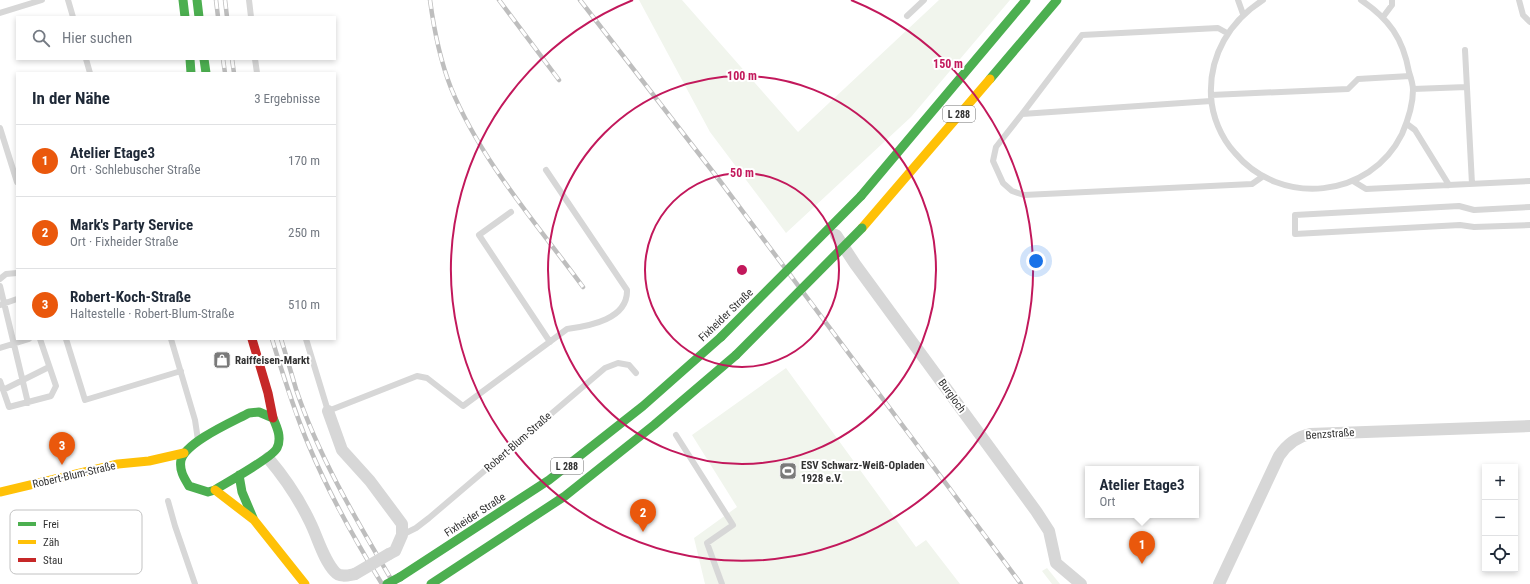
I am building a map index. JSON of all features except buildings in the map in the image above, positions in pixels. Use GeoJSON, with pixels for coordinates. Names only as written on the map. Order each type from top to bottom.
{"type":"FeatureCollection","features":[{"type":"Feature","properties":{"kind":"main road"},"geometry":{"type":"LineString","coordinates":[[183,0],[185,16]]}},
{"type":"Feature","properties":{"kind":"main road"},"geometry":{"type":"LineString","coordinates":[[197,0],[199,16]]}},
{"type":"Feature","properties":{"kind":"main road","name":"Fixheider Straße"},"geometry":{"type":"LineString","coordinates":[[387,584],[549,480],[643,406],[721,337],[861,196],[1026,0]]}},
{"type":"Feature","properties":{"kind":"main road","name":"L 288"},"geometry":{"type":"LineString","coordinates":[[431,584],[565,496],[654,425],[736,355],[805,288],[862,228],[1056,0]]}},
{"type":"Feature","properties":{"kind":"main road"},"geometry":{"type":"LineString","coordinates":[[190,60],[191,72]]}},
{"type":"Feature","properties":{"kind":"main road"},"geometry":{"type":"LineString","coordinates":[[204,60],[206,72]]}},
{"type":"Feature","properties":{"kind":"main road"},"geometry":{"type":"LineString","coordinates":[[252,340],[264,382],[273,418],[278,430],[280,440],[278,448],[268,458],[215,490],[208,492],[189,486],[181,472],[180,462],[184,453],[199,442],[249,413],[261,397],[264,382]]}},
{"type":"Feature","properties":{"kind":"main road"},"geometry":{"type":"LineString","coordinates":[[249,413],[259,412],[273,418]]}},
{"type":"Feature","properties":{"kind":"main road","name":"Robert-Blum-Straße"},"geometry":{"type":"LineString","coordinates":[[2,489],[118,464],[149,461],[184,453]]}},
{"type":"Feature","properties":{"kind":"main road","name":"Robert-Blum-Straße"},"geometry":{"type":"LineString","coordinates":[[149,461],[181,472]]}},
{"type":"Feature","properties":{"kind":"main road"},"geometry":{"type":"LineString","coordinates":[[239,475],[242,492],[254,520]]}},
{"type":"Feature","properties":{"kind":"main road"},"geometry":{"type":"LineString","coordinates":[[215,490],[254,520],[305,584]]}},
{"type":"Feature","properties":{"kind":"street","name":"Burgloch"},"geometry":{"type":"LineString","coordinates":[[836,235],[1049,530],[1056,563],[1081,584]]}},
{"type":"Feature","properties":{"kind":"street"},"geometry":{"type":"LineString","coordinates":[[268,458],[292,488],[310,522],[327,562],[336,574],[346,576],[355,574],[395,551],[402,535],[402,524],[370,482],[342,450],[328,411]]}},
{"type":"Feature","properties":{"kind":"street","name":"Benzstraße"},"geometry":{"type":"LineString","coordinates":[[1219,584],[1280,456],[1289,444],[1299,437],[1310,434],[1530,426]]}},
{"type":"Feature","properties":{"kind":"lane"},"geometry":{"type":"LineString","coordinates":[[0,13],[42,0]]}},
{"type":"Feature","properties":{"kind":"lane"},"geometry":{"type":"LineString","coordinates":[[68,0],[73,16]]}},
{"type":"Feature","properties":{"kind":"lane"},"geometry":{"type":"LineString","coordinates":[[249,0],[251,16]]}},
{"type":"Feature","properties":{"kind":"lane"},"geometry":{"type":"LineString","coordinates":[[907,16],[924,0]]}},
{"type":"Feature","properties":{"kind":"lane"},"geometry":{"type":"LineString","coordinates":[[1238,0],[1243,14]]}},
{"type":"Feature","properties":{"kind":"lane"},"geometry":{"type":"LineString","coordinates":[[1263,0],[1243,14],[1227,33],[1217,52],[1212,73],[1211,98],[1217,124],[1228,145],[1243,163],[1262,177],[1279,184],[1298,189],[1316,190],[1335,187],[1353,181],[1370,171],[1385,158],[1398,142],[1407,124],[1413,89],[1407,60],[1399,37],[1383,17],[1361,0]]}},
{"type":"Feature","properties":{"kind":"lane"},"geometry":{"type":"LineString","coordinates":[[1383,17],[1392,5],[1392,0]]}},
{"type":"Feature","properties":{"kind":"lane"},"geometry":{"type":"LineString","coordinates":[[1518,0],[1523,15],[1530,22]]}},
{"type":"Feature","properties":{"kind":"lane"},"geometry":{"type":"LineString","coordinates":[[1227,33],[1218,28],[1082,35],[996,147],[993,161],[1003,183],[1012,191],[1024,195],[1252,184],[1262,177]]}},
{"type":"Feature","properties":{"kind":"lane"},"geometry":{"type":"LineString","coordinates":[[1464,50],[1472,184]]}},
{"type":"Feature","properties":{"kind":"lane"},"geometry":{"type":"LineString","coordinates":[[86,60],[90,72]]}},
{"type":"Feature","properties":{"kind":"lane"},"geometry":{"type":"LineString","coordinates":[[256,60],[257,72]]}},
{"type":"Feature","properties":{"kind":"lane"},"geometry":{"type":"LineString","coordinates":[[1022,114],[1211,98],[1348,89],[1358,79],[1410,76]]}},
{"type":"Feature","properties":{"kind":"lane"},"geometry":{"type":"LineString","coordinates":[[1413,89],[1466,87]]}},
{"type":"Feature","properties":{"kind":"lane"},"geometry":{"type":"LineString","coordinates":[[1407,124],[1415,130],[1449,185]]}},
{"type":"Feature","properties":{"kind":"lane"},"geometry":{"type":"LineString","coordinates":[[0,128],[16,179]]}},
{"type":"Feature","properties":{"kind":"lane"},"geometry":{"type":"LineString","coordinates":[[306,340],[328,411],[417,376],[428,378],[463,406],[567,329],[584,327],[608,319],[622,308],[627,299],[627,290],[546,170]]}},
{"type":"Feature","properties":{"kind":"lane"},"geometry":{"type":"LineString","coordinates":[[1353,181],[1366,189],[1530,182]]}},
{"type":"Feature","properties":{"kind":"lane"},"geometry":{"type":"LineString","coordinates":[[1530,207],[1474,210],[1459,206],[1295,215],[1295,234],[1460,225],[1474,227],[1530,225]]}},
{"type":"Feature","properties":{"kind":"lane"},"geometry":{"type":"LineString","coordinates":[[511,212],[479,235],[550,342]]}},
{"type":"Feature","properties":{"kind":"lane"},"geometry":{"type":"LineString","coordinates":[[0,279],[6,274],[16,273]]}},
{"type":"Feature","properties":{"kind":"lane"},"geometry":{"type":"LineString","coordinates":[[0,286],[2,304],[14,344],[28,403]]}},
{"type":"Feature","properties":{"kind":"lane"},"geometry":{"type":"LineString","coordinates":[[2,304],[16,299]]}},
{"type":"Feature","properties":{"kind":"lane"},"geometry":{"type":"LineString","coordinates":[[0,348],[26,340]]}},
{"type":"Feature","properties":{"kind":"lane"},"geometry":{"type":"LineString","coordinates":[[0,381],[9,407],[51,396],[56,386],[40,340]]}},
{"type":"Feature","properties":{"kind":"lane"},"geometry":{"type":"LineString","coordinates":[[66,340],[85,400],[181,371]]}},
{"type":"Feature","properties":{"kind":"lane"},"geometry":{"type":"LineString","coordinates":[[171,340],[195,420],[199,442]]}},
{"type":"Feature","properties":{"kind":"lane","name":"Robert-Blum-Straße"},"geometry":{"type":"LineString","coordinates":[[402,535],[416,528],[429,518],[605,368],[618,364],[629,365],[636,373]]}},
{"type":"Feature","properties":{"kind":"lane"},"geometry":{"type":"LineString","coordinates":[[3,390],[49,367]]}},
{"type":"Feature","properties":{"kind":"lane"},"geometry":{"type":"LineString","coordinates":[[676,435],[733,525],[707,543],[722,584]]}},
{"type":"Feature","properties":{"kind":"lane"},"geometry":{"type":"LineString","coordinates":[[168,501],[195,584]]}},
{"type":"Feature","properties":{"kind":"shaded area"},"geometry":{"type":"Polygon","coordinates":[[[639,0],[682,0],[798,132],[939,0],[1010,0],[911,117],[786,233],[710,132],[639,0]]]}},
{"type":"Feature","properties":{"kind":"shaded area","name":"ESV Schwarz-Weiß-Opladen 1928 e.V."},"geometry":{"type":"Polygon","coordinates":[[[786,368],[916,547],[926,540],[960,584],[705,584],[694,538],[737,507],[692,435],[786,368]]]}},
{"type":"Feature","properties":{"kind":"shaded area"},"geometry":{"type":"Polygon","coordinates":[[[1047,568],[1060,584],[1052,584],[1042,571],[1047,568]]]}},
{"type":"Feature","properties":{"kind":"railway"},"geometry":{"type":"LineString","coordinates":[[216,0],[218,16]]}},
{"type":"Feature","properties":{"kind":"railway"},"geometry":{"type":"LineString","coordinates":[[225,0],[227,16]]}},
{"type":"Feature","properties":{"kind":"railway"},"geometry":{"type":"LineString","coordinates":[[430,0],[444,67],[451,88],[463,115],[478,141],[511,191],[583,287]]}},
{"type":"Feature","properties":{"kind":"railway"},"geometry":{"type":"LineString","coordinates":[[499,0],[559,80]]}},
{"type":"Feature","properties":{"kind":"railway"},"geometry":{"type":"LineString","coordinates":[[580,0],[720,181],[1021,584]]}},
{"type":"Feature","properties":{"kind":"railway"},"geometry":{"type":"LineString","coordinates":[[223,60],[225,72]]}},
{"type":"Feature","properties":{"kind":"railway"},"geometry":{"type":"LineString","coordinates":[[232,60],[234,72]]}},
{"type":"Feature","properties":{"kind":"railway"},"geometry":{"type":"LineString","coordinates":[[272,340],[304,433],[325,482],[362,551],[382,584]]}},
{"type":"Feature","properties":{"kind":"railway"},"geometry":{"type":"LineString","coordinates":[[281,340],[305,415],[327,464],[366,537],[394,584]]}},
{"type":"Feature","properties":{"kind":"traffic: fast"},"geometry":{"type":"LineString","coordinates":[[183,0],[185,16]]}},
{"type":"Feature","properties":{"kind":"traffic: fast"},"geometry":{"type":"LineString","coordinates":[[197,0],[199,16]]}},
{"type":"Feature","properties":{"kind":"traffic: fast"},"geometry":{"type":"LineString","coordinates":[[861,196],[1026,0]]}},
{"type":"Feature","properties":{"kind":"traffic: fast"},"geometry":{"type":"LineString","coordinates":[[990,79],[1057,0]]}},
{"type":"Feature","properties":{"kind":"traffic: fast"},"geometry":{"type":"LineString","coordinates":[[190,60],[191,72]]}},
{"type":"Feature","properties":{"kind":"traffic: fast"},"geometry":{"type":"LineString","coordinates":[[204,60],[206,72]]}},
{"type":"Feature","properties":{"kind":"traffic: fast"},"geometry":{"type":"LineString","coordinates":[[721,337],[861,196]]}},
{"type":"Feature","properties":{"kind":"traffic: fast"},"geometry":{"type":"LineString","coordinates":[[736,355],[862,228]]}},
{"type":"Feature","properties":{"kind":"traffic: fast"},"geometry":{"type":"LineString","coordinates":[[400,577],[549,480],[643,406],[721,337]]}},
{"type":"Feature","properties":{"kind":"traffic: fast"},"geometry":{"type":"LineString","coordinates":[[431,584],[565,496],[654,425],[736,355]]}},
{"type":"Feature","properties":{"kind":"traffic: fast"},"geometry":{"type":"LineString","coordinates":[[259,412],[273,418],[276,425],[279,440],[277,448],[274,452],[215,490],[208,492],[189,486],[181,471],[181,460],[191,446],[221,427],[249,413],[259,412]]}},
{"type":"Feature","properties":{"kind":"traffic: fast"},"geometry":{"type":"LineString","coordinates":[[239,475],[242,492],[253,518]]}},
{"type":"Feature","properties":{"kind":"traffic: fast"},"geometry":{"type":"LineString","coordinates":[[387,584],[400,577]]}},
{"type":"Feature","properties":{"kind":"traffic: slow"},"geometry":{"type":"LineString","coordinates":[[862,228],[990,79]]}},
{"type":"Feature","properties":{"kind":"traffic: slow"},"geometry":{"type":"LineString","coordinates":[[0,492],[118,464],[149,461],[184,453]]}},
{"type":"Feature","properties":{"kind":"traffic: slow"},"geometry":{"type":"LineString","coordinates":[[215,490],[254,520],[305,584]]}},
{"type":"Feature","properties":{"kind":"traffic: jam"},"geometry":{"type":"LineString","coordinates":[[252,340],[268,393],[273,418]]}},
{"type":"Feature","properties":{"kind":"place","name":"Raiffeisen-Markt"},"geometry":{"type":"Point","coordinates":[222,360]}},
{"type":"Feature","properties":{"kind":"place","name":"Robert-Koch-Straße"},"geometry":{"type":"Point","coordinates":[62,465]}},
{"type":"Feature","properties":{"kind":"place","name":"ESV Schwarz-Weiß-Opladen 1928 e.V."},"geometry":{"type":"Point","coordinates":[788,471]}},
{"type":"Feature","properties":{"kind":"place","name":"Mark's Party Service"},"geometry":{"type":"Point","coordinates":[643,532]}},
{"type":"Feature","properties":{"kind":"place","name":"Atelier Etage3"},"geometry":{"type":"Point","coordinates":[1142,564]}}]}
